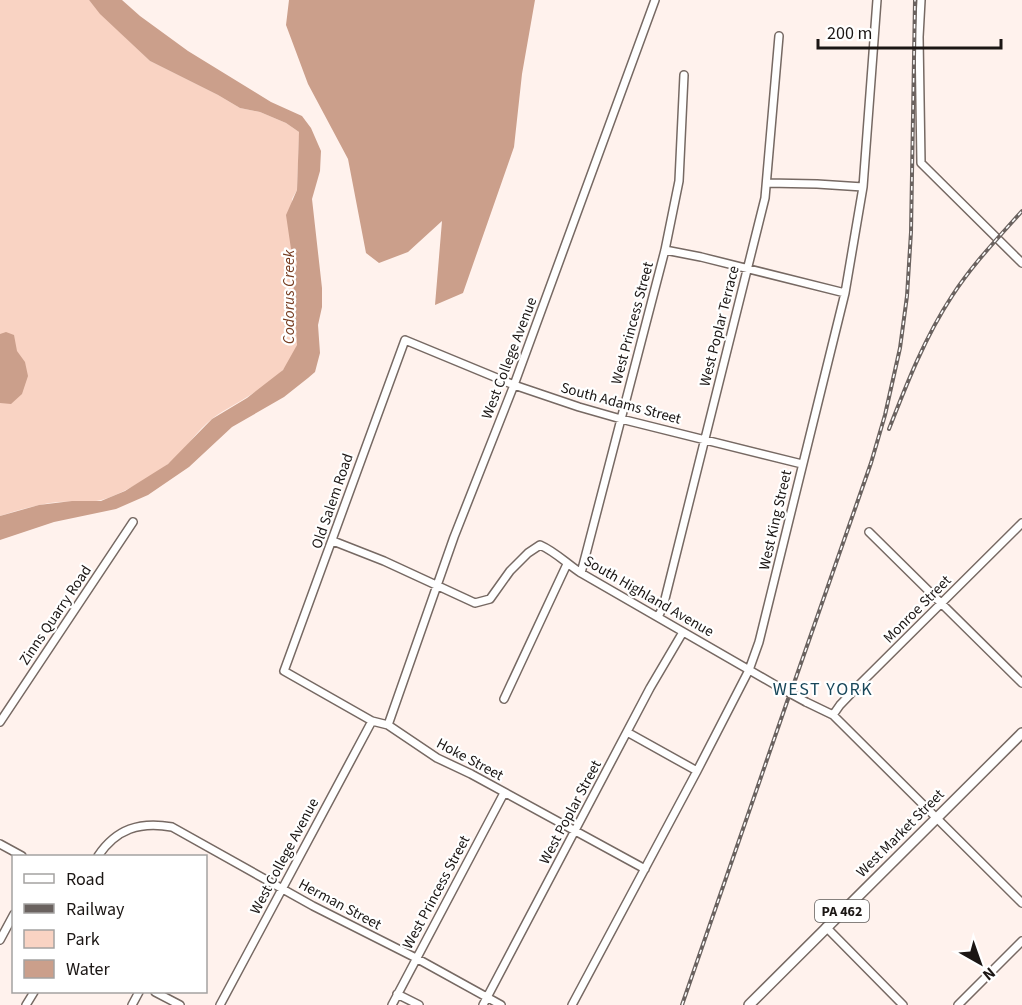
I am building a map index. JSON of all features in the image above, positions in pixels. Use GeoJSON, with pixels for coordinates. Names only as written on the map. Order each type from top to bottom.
{"type":"FeatureCollection","features":[{"type":"Feature","properties":{"kind":"main road","name":"West Market Street"},"geometry":{"type":"LineString","coordinates":[[749,1005],[1022,733]]}},
{"type":"Feature","properties":{"kind":"street","name":"West College Avenue"},"geometry":{"type":"LineString","coordinates":[[388,725],[454,537],[514,385],[655,0]]}},
{"type":"Feature","properties":{"kind":"street","name":"West King Street"},"geometry":{"type":"LineString","coordinates":[[572,1005],[697,771],[749,670],[759,642],[845,293],[863,187],[877,0]]}},
{"type":"Feature","properties":{"kind":"street"},"geometry":{"type":"LineString","coordinates":[[921,0],[919,37],[921,163],[1022,263]]}},
{"type":"Feature","properties":{"kind":"street","name":"West Poplar Terrace"},"geometry":{"type":"LineString","coordinates":[[658,617],[662,610],[768,183],[779,36]]}},
{"type":"Feature","properties":{"kind":"street","name":"West Princess Street"},"geometry":{"type":"LineString","coordinates":[[581,573],[665,250],[679,182],[684,75]]}},
{"type":"Feature","properties":{"kind":"street"},"geometry":{"type":"LineString","coordinates":[[768,183],[863,187]]}},
{"type":"Feature","properties":{"kind":"street"},"geometry":{"type":"LineString","coordinates":[[665,250],[845,293]]}},
{"type":"Feature","properties":{"kind":"street","name":"South Adams Street"},"geometry":{"type":"LineString","coordinates":[[405,340],[514,385],[621,419],[802,464]]}},
{"type":"Feature","properties":{"kind":"street","name":"Old Salem Road"},"geometry":{"type":"LineString","coordinates":[[284,670],[405,340]]}},
{"type":"Feature","properties":{"kind":"street","name":"Zinns Quarry Road"},"geometry":{"type":"LineString","coordinates":[[0,722],[133,522]]}},
{"type":"Feature","properties":{"kind":"street","name":"Monroe Street"},"geometry":{"type":"LineString","coordinates":[[833,716],[840,705],[862,682],[1022,523]]}},
{"type":"Feature","properties":{"kind":"street"},"geometry":{"type":"LineString","coordinates":[[869,532],[1022,683]]}},
{"type":"Feature","properties":{"kind":"street","name":"South Highland Avenue"},"geometry":{"type":"LineString","coordinates":[[333,541],[476,603],[490,598],[510,571],[528,553],[540,545],[556,553],[581,573],[833,716],[1022,903]]}},
{"type":"Feature","properties":{"kind":"street"},"geometry":{"type":"LineString","coordinates":[[504,699],[567,564]]}},
{"type":"Feature","properties":{"kind":"street","name":"West Poplar Street"},"geometry":{"type":"LineString","coordinates":[[485,1001],[682,632]]}},
{"type":"Feature","properties":{"kind":"street","name":"Hoke Street"},"geometry":{"type":"LineString","coordinates":[[284,670],[372,721],[388,725],[437,758],[645,869]]}},
{"type":"Feature","properties":{"kind":"street","name":"West College Avenue"},"geometry":{"type":"LineString","coordinates":[[220,1005],[372,721]]}},
{"type":"Feature","properties":{"kind":"street"},"geometry":{"type":"LineString","coordinates":[[627,732],[697,771]]}},
{"type":"Feature","properties":{"kind":"street","name":"West Princess Street"},"geometry":{"type":"LineString","coordinates":[[392,1005],[504,793]]}},
{"type":"Feature","properties":{"kind":"street","name":"Herman Street"},"geometry":{"type":"LineString","coordinates":[[99,855],[117,834],[131,826],[158,824],[172,827],[282,889],[416,958],[485,1001],[501,1005]]}},
{"type":"Feature","properties":{"kind":"street"},"geometry":{"type":"LineString","coordinates":[[0,844],[20,855]]}},
{"type":"Feature","properties":{"kind":"street"},"geometry":{"type":"LineString","coordinates":[[0,940],[12,918]]}},
{"type":"Feature","properties":{"kind":"street"},"geometry":{"type":"LineString","coordinates":[[826,927],[903,1005]]}},
{"type":"Feature","properties":{"kind":"street"},"geometry":{"type":"LineString","coordinates":[[958,1005],[1022,941]]}},
{"type":"Feature","properties":{"kind":"street"},"geometry":{"type":"LineString","coordinates":[[157,993],[180,1005]]}},
{"type":"Feature","properties":{"kind":"street"},"geometry":{"type":"LineString","coordinates":[[397,994],[419,1005]]}},
{"type":"Feature","properties":{"kind":"green space"},"geometry":{"type":"Polygon","coordinates":[[[0,0],[89,0],[150,61],[240,108],[260,112],[286,123],[299,132],[299,136],[297,190],[292,199],[291,249],[297,263],[293,277],[298,340],[287,366],[264,386],[213,418],[168,464],[131,488],[102,500],[51,503],[0,516],[0,0]]]}},
{"type":"Feature","properties":{"kind":"water"},"geometry":{"type":"Polygon","coordinates":[[[89,0],[122,0],[188,51],[271,102],[302,116],[311,128],[321,151],[320,171],[312,199],[322,288],[322,307],[318,325],[320,353],[315,372],[308,378],[284,397],[232,427],[189,467],[148,495],[116,509],[54,522],[0,540],[0,516],[39,505],[72,501],[101,501],[125,491],[168,464],[212,419],[247,398],[283,370],[297,345],[293,277],[297,263],[291,249],[286,215],[297,190],[299,132],[286,123],[260,112],[240,108],[150,61],[100,14],[89,0]]]}},
{"type":"Feature","properties":{"kind":"water"},"geometry":{"type":"Polygon","coordinates":[[[289,0],[535,0],[522,74],[514,147],[463,293],[435,305],[442,221],[408,252],[379,263],[366,253],[348,159],[308,84],[286,25],[289,0]]]}},
{"type":"Feature","properties":{"kind":"water"},"geometry":{"type":"Polygon","coordinates":[[[6,332],[14,335],[17,351],[25,362],[28,376],[22,394],[11,404],[0,403],[0,334],[6,332]]]}},
{"type":"Feature","properties":{"kind":"railway"},"geometry":{"type":"LineString","coordinates":[[793,686],[871,463],[885,415],[900,348],[907,296],[911,232],[915,0]]}},
{"type":"Feature","properties":{"kind":"railway"},"geometry":{"type":"LineString","coordinates":[[889,429],[917,361],[942,312],[968,273],[1022,211]]}},
{"type":"Feature","properties":{"kind":"railway"},"geometry":{"type":"LineString","coordinates":[[682,1005],[788,699]]}},
{"type":"Feature","properties":{"kind":"district","name":"WEST YORK"},"geometry":{"type":"Point","coordinates":[823,689]}},
{"type":"Feature","properties":{"kind":"water label","name":"Codorus Creek"},"geometry":{"type":"Point","coordinates":[288,297]}}]}
